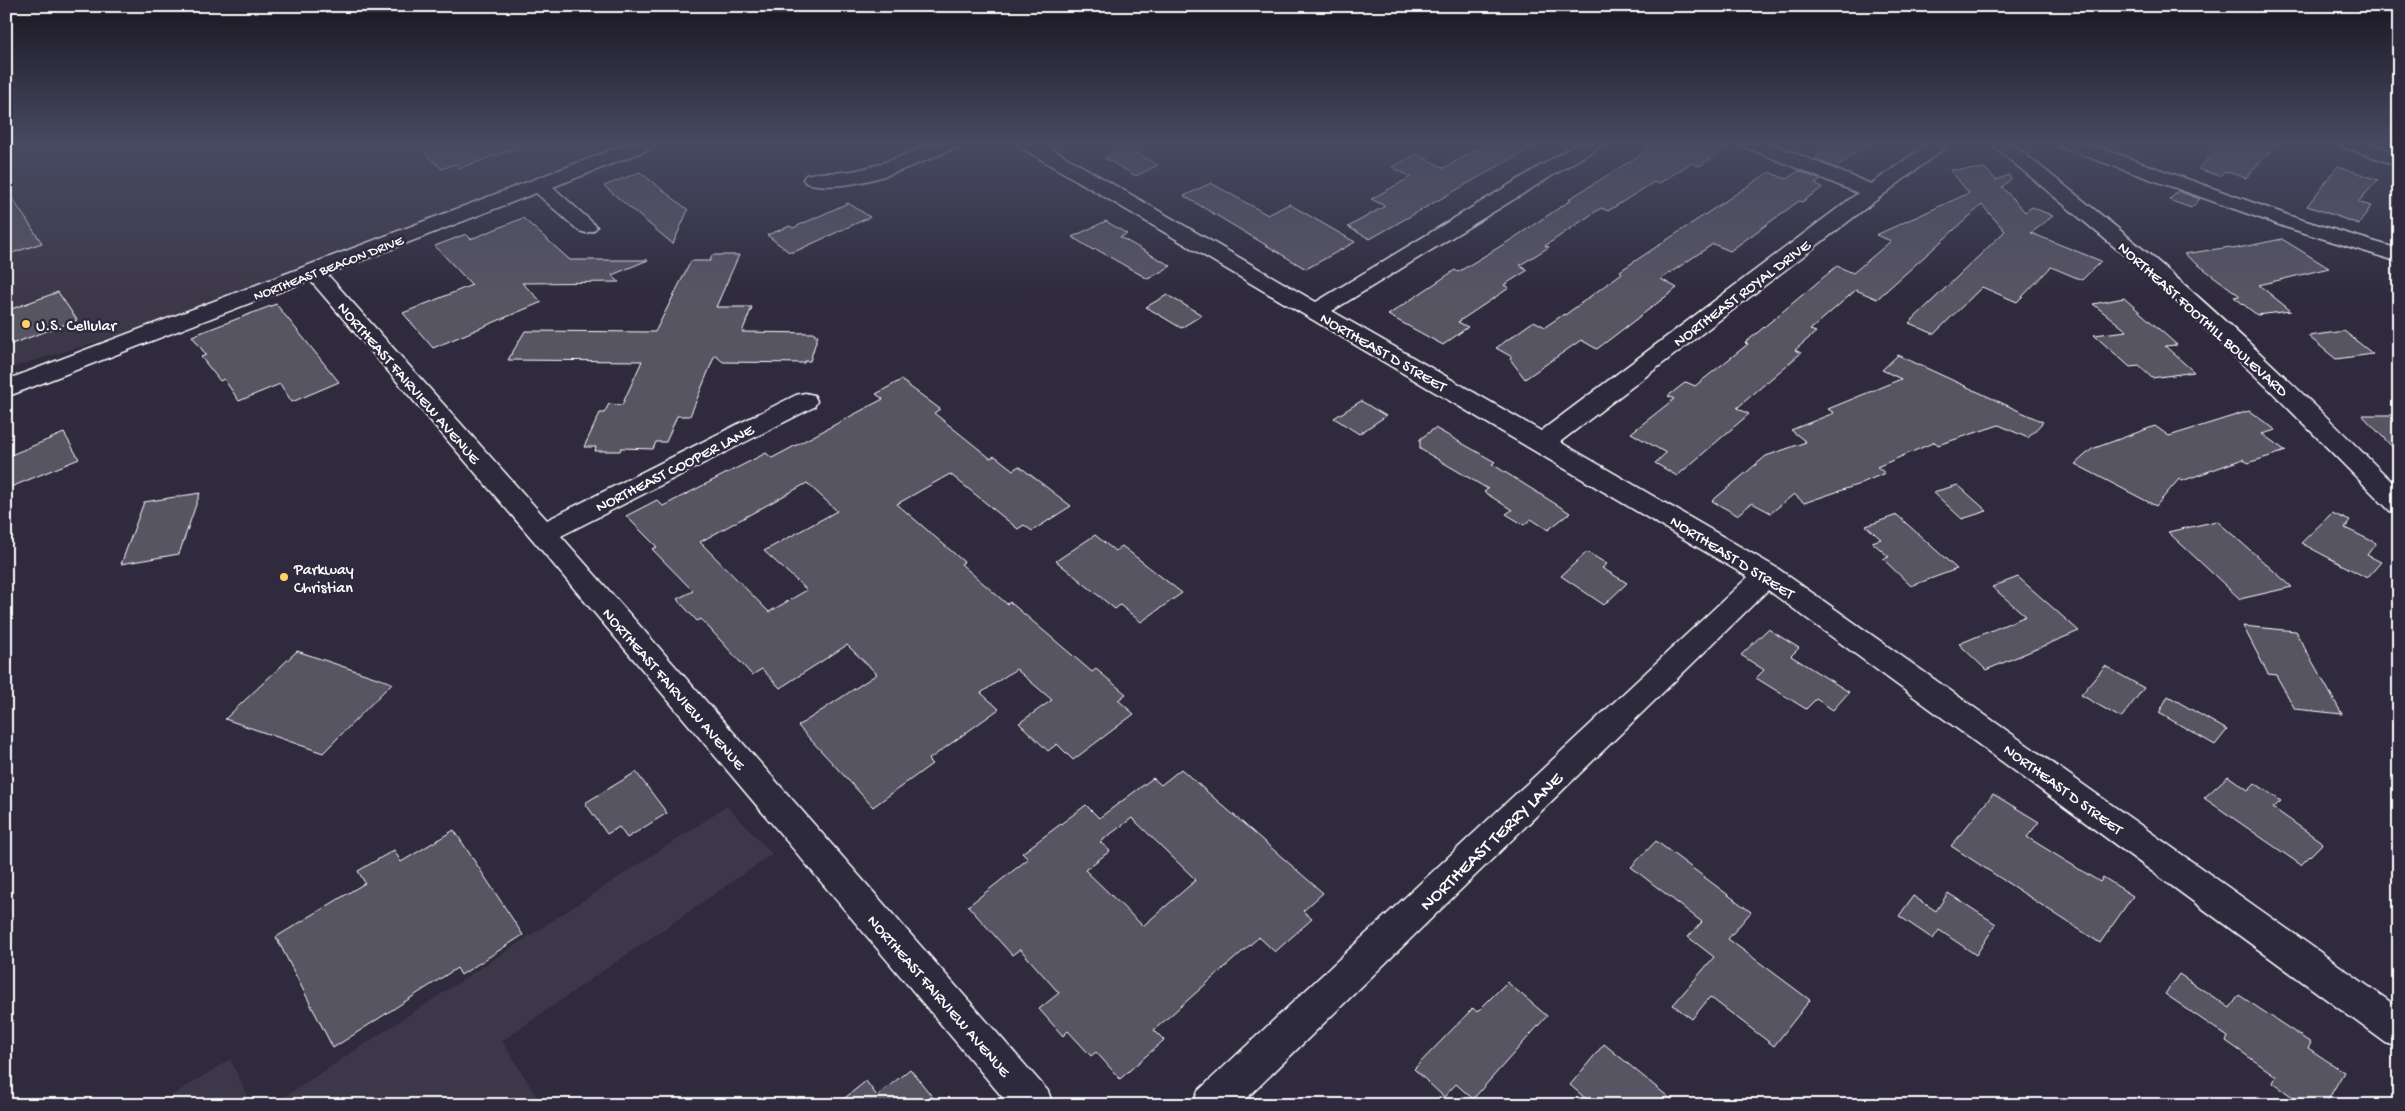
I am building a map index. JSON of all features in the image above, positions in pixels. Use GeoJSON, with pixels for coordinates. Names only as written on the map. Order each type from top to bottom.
{"type":"FeatureCollection","features":[{"type":"Feature","properties":{"kind":"street","name":"NORTHEAST BEACON DRIVE"},"geometry":{"type":"LineString","coordinates":[[6,389],[517,195]]}},
{"type":"Feature","properties":{"kind":"street"},"geometry":{"type":"LineString","coordinates":[[550,195],[586,227]]}},
{"type":"Feature","properties":{"kind":"street","name":"NORTHEAST D STREET"},"geometry":{"type":"LineString","coordinates":[[1116,195],[1766,575],[2399,1030]]}},
{"type":"Feature","properties":{"kind":"street"},"geometry":{"type":"LineString","coordinates":[[1316,312],[1507,195]]}},
{"type":"Feature","properties":{"kind":"street","name":"NORTHEAST ROYAL DRIVE"},"geometry":{"type":"LineString","coordinates":[[1542,443],[1869,195]]}},
{"type":"Feature","properties":{"kind":"street","name":"NORTHEAST FOOTHILL BOULEVARD"},"geometry":{"type":"LineString","coordinates":[[2063,195],[2148,264],[2246,354],[2349,454],[2399,506]]}},
{"type":"Feature","properties":{"kind":"street"},"geometry":{"type":"LineString","coordinates":[[2213,195],[2292,223],[2399,256]]}},
{"type":"Feature","properties":{"kind":"street","name":"NORTHEAST FAIRVIEW AVENUE"},"geometry":{"type":"LineString","coordinates":[[314,272],[543,532],[1034,1105]]}},
{"type":"Feature","properties":{"kind":"street","name":"NORTHEAST COOPER LANE"},"geometry":{"type":"LineString","coordinates":[[543,532],[805,401]]}},
{"type":"Feature","properties":{"kind":"street","name":"NORTHEAST TERRY LANE"},"geometry":{"type":"LineString","coordinates":[[1212,1105],[1766,575]]}},
{"type":"Feature","properties":{"kind":"shaded area"},"geometry":{"type":"Polygon","coordinates":[[[6,195],[502,195],[151,326],[6,369],[6,195]]]}},
{"type":"Feature","properties":{"kind":"shaded area"},"geometry":{"type":"Polygon","coordinates":[[[727,806],[772,854],[502,1041],[542,1105],[272,1105],[727,806]]]}},
{"type":"Feature","properties":{"kind":"shaded area"},"geometry":{"type":"Polygon","coordinates":[[[230,1059],[252,1105],[157,1105],[230,1059]]]}},
{"type":"Feature","properties":{"kind":"building"},"geometry":{"type":"Polygon","coordinates":[[[6,195],[10,195],[42,243],[6,255],[6,195]]]}},
{"type":"Feature","properties":{"kind":"building"},"geometry":{"type":"Polygon","coordinates":[[[615,195],[669,195],[688,210],[673,244],[615,195]]]}},
{"type":"Feature","properties":{"kind":"building"},"geometry":{"type":"Polygon","coordinates":[[[1232,195],[1268,215],[1289,204],[1355,242],[1306,269],[1184,196],[1232,195]]]}},
{"type":"Feature","properties":{"kind":"building"},"geometry":{"type":"Polygon","coordinates":[[[1379,195],[1448,195],[1370,239],[1348,227],[1385,206],[1371,199],[1379,195]]]}},
{"type":"Feature","properties":{"kind":"building"},"geometry":{"type":"Polygon","coordinates":[[[1576,195],[1634,195],[1608,211],[1601,208],[1545,246],[1549,247],[1520,265],[1528,270],[1504,285],[1509,288],[1458,322],[1468,327],[1443,345],[1388,315],[1455,270],[1458,272],[1509,241],[1571,200],[1569,199],[1576,195]]]}},
{"type":"Feature","properties":{"kind":"building"},"geometry":{"type":"Polygon","coordinates":[[[1735,195],[1812,195],[1802,202],[1799,201],[1730,251],[1713,244],[1661,279],[1677,288],[1597,349],[1581,340],[1525,379],[1510,359],[1512,357],[1496,348],[1534,321],[1545,327],[1565,315],[1622,273],[1620,271],[1735,195]]]}},
{"type":"Feature","properties":{"kind":"building"},"geometry":{"type":"Polygon","coordinates":[[[1965,195],[2009,195],[2025,212],[2032,207],[2053,216],[2031,233],[2101,261],[2082,280],[2051,267],[2017,302],[1982,287],[1934,334],[1909,323],[2005,231],[1982,205],[1877,299],[1856,290],[1810,330],[1816,332],[1795,350],[1801,353],[1737,408],[1749,414],[1677,476],[1655,463],[1666,453],[1631,433],[1674,399],[1668,396],[1686,382],[1695,386],[1748,344],[1745,343],[1837,266],[1853,273],[1891,241],[1876,235],[1965,195]]]}},
{"type":"Feature","properties":{"kind":"building"},"geometry":{"type":"Polygon","coordinates":[[[2174,195],[2189,195],[2200,199],[2191,208],[2169,200],[2174,195]]]}},
{"type":"Feature","properties":{"kind":"building"},"geometry":{"type":"Polygon","coordinates":[[[2316,195],[2365,195],[2358,202],[2371,206],[2359,224],[2307,206],[2316,195]]]}},
{"type":"Feature","properties":{"kind":"building"},"geometry":{"type":"Polygon","coordinates":[[[848,203],[870,217],[794,252],[789,252],[767,235],[790,226],[793,228],[848,203]]]}},
{"type":"Feature","properties":{"kind":"building"},"geometry":{"type":"Polygon","coordinates":[[[523,218],[570,260],[648,260],[612,275],[619,282],[522,283],[542,302],[433,348],[403,313],[472,285],[435,246],[466,234],[471,239],[523,218]]]}},
{"type":"Feature","properties":{"kind":"building"},"geometry":{"type":"Polygon","coordinates":[[[1106,221],[1127,234],[1120,237],[1171,266],[1148,279],[1072,237],[1106,221]]]}},
{"type":"Feature","properties":{"kind":"building"},"geometry":{"type":"Polygon","coordinates":[[[2282,239],[2329,268],[2259,285],[2291,311],[2257,315],[2234,297],[2240,296],[2184,254],[2230,247],[2233,249],[2282,239]]]}},
{"type":"Feature","properties":{"kind":"building"},"geometry":{"type":"Polygon","coordinates":[[[712,255],[739,255],[716,307],[752,307],[742,332],[815,333],[814,335],[818,335],[810,361],[805,361],[804,363],[723,362],[715,355],[690,416],[677,416],[666,442],[656,442],[653,449],[621,448],[620,451],[595,451],[596,447],[584,447],[600,413],[604,413],[609,404],[622,405],[642,361],[508,360],[525,331],[655,332],[691,261],[710,261],[712,255]]]}},
{"type":"Feature","properties":{"kind":"building"},"geometry":{"type":"Polygon","coordinates":[[[58,292],[77,320],[6,346],[6,311],[58,292]]]}},
{"type":"Feature","properties":{"kind":"building"},"geometry":{"type":"Polygon","coordinates":[[[1167,295],[1202,315],[1181,328],[1146,307],[1167,295]]]}},
{"type":"Feature","properties":{"kind":"building"},"geometry":{"type":"Polygon","coordinates":[[[2124,298],[2177,345],[2165,346],[2194,372],[2152,378],[2139,366],[2130,367],[2094,335],[2127,331],[2093,304],[2124,298]]]}},
{"type":"Feature","properties":{"kind":"building"},"geometry":{"type":"Polygon","coordinates":[[[276,304],[339,382],[292,402],[280,384],[239,401],[224,379],[220,381],[201,357],[206,355],[192,336],[276,304]]]}},
{"type":"Feature","properties":{"kind":"building"},"geometry":{"type":"Polygon","coordinates":[[[2344,331],[2373,354],[2336,359],[2308,336],[2344,331]]]}},
{"type":"Feature","properties":{"kind":"building"},"geometry":{"type":"Polygon","coordinates":[[[1898,355],[2043,422],[2028,438],[1999,425],[1938,445],[1935,442],[1877,467],[1885,473],[1857,485],[1804,503],[1794,494],[1771,513],[1752,503],[1737,515],[1712,501],[1766,456],[1806,442],[1791,430],[1834,413],[1828,409],[1901,379],[1882,370],[1898,355]]]}},
{"type":"Feature","properties":{"kind":"building"},"geometry":{"type":"Polygon","coordinates":[[[901,380],[940,409],[934,413],[990,458],[995,456],[1013,470],[1019,466],[1071,506],[1032,531],[1024,525],[1018,529],[950,474],[897,504],[964,562],[961,564],[1007,604],[1010,602],[1092,672],[1096,669],[1126,694],[1118,700],[1134,714],[1073,760],[1057,744],[1048,751],[1019,723],[1052,700],[1016,669],[981,693],[999,709],[928,760],[932,764],[873,807],[798,726],[877,674],[847,645],[780,688],[762,669],[752,675],[701,619],[697,621],[677,599],[693,591],[652,549],[657,547],[626,516],[657,500],[663,506],[766,453],[772,458],[883,399],[876,394],[901,380]],[[807,483],[700,542],[769,612],[807,590],[764,551],[837,511],[807,483]]]}},
{"type":"Feature","properties":{"kind":"building"},"geometry":{"type":"Polygon","coordinates":[[[1361,401],[1386,416],[1359,434],[1334,418],[1361,401]]]}},
{"type":"Feature","properties":{"kind":"building"},"geometry":{"type":"Polygon","coordinates":[[[2249,411],[2276,430],[2262,434],[2286,451],[2248,463],[2243,459],[2182,481],[2179,479],[2156,506],[2075,464],[2092,449],[2155,426],[2169,436],[2249,411]]]}},
{"type":"Feature","properties":{"kind":"building"},"geometry":{"type":"Polygon","coordinates":[[[2362,415],[2399,415],[2399,454],[2362,415]]]}},
{"type":"Feature","properties":{"kind":"building"},"geometry":{"type":"Polygon","coordinates":[[[1435,428],[1495,462],[1492,464],[1570,513],[1548,530],[1531,519],[1524,525],[1506,514],[1512,510],[1484,492],[1488,489],[1420,449],[1420,439],[1435,428]]]}},
{"type":"Feature","properties":{"kind":"building"},"geometry":{"type":"Polygon","coordinates":[[[64,433],[79,459],[6,489],[6,457],[64,433]]]}},
{"type":"Feature","properties":{"kind":"building"},"geometry":{"type":"Polygon","coordinates":[[[1958,485],[1987,511],[1962,519],[1933,492],[1958,485]]]}},
{"type":"Feature","properties":{"kind":"building"},"geometry":{"type":"Polygon","coordinates":[[[200,493],[179,554],[121,564],[144,502],[200,493]]]}},
{"type":"Feature","properties":{"kind":"building"},"geometry":{"type":"Polygon","coordinates":[[[2332,513],[2350,521],[2345,528],[2376,543],[2367,555],[2381,562],[2367,578],[2301,543],[2332,513]]]}},
{"type":"Feature","properties":{"kind":"building"},"geometry":{"type":"Polygon","coordinates":[[[1897,515],[1957,569],[1911,586],[1883,559],[1889,557],[1872,542],[1881,539],[1866,526],[1897,515]]]}},
{"type":"Feature","properties":{"kind":"building"},"geometry":{"type":"Polygon","coordinates":[[[2217,521],[2292,587],[2240,599],[2168,532],[2217,521]]]}},
{"type":"Feature","properties":{"kind":"building"},"geometry":{"type":"Polygon","coordinates":[[[1095,535],[1115,551],[1122,546],[1182,593],[1141,622],[1120,605],[1115,609],[1056,561],[1095,535]]]}},
{"type":"Feature","properties":{"kind":"building"},"geometry":{"type":"Polygon","coordinates":[[[1587,552],[1607,564],[1602,568],[1627,583],[1604,605],[1561,576],[1587,552]]]}},
{"type":"Feature","properties":{"kind":"building"},"geometry":{"type":"Polygon","coordinates":[[[2018,577],[2079,631],[1986,670],[1959,644],[2026,616],[1992,587],[2018,577]]]}},
{"type":"Feature","properties":{"kind":"building"},"geometry":{"type":"Polygon","coordinates":[[[2243,626],[2295,631],[2342,714],[2295,709],[2276,675],[2268,674],[2243,626]]]}},
{"type":"Feature","properties":{"kind":"building"},"geometry":{"type":"Polygon","coordinates":[[[1768,629],[1799,648],[1791,656],[1849,692],[1833,710],[1816,699],[1806,709],[1756,678],[1764,670],[1741,655],[1768,629]]]}},
{"type":"Feature","properties":{"kind":"building"},"geometry":{"type":"Polygon","coordinates":[[[297,651],[392,683],[323,753],[225,719],[297,651]]]}},
{"type":"Feature","properties":{"kind":"building"},"geometry":{"type":"Polygon","coordinates":[[[2105,666],[2144,688],[2121,718],[2081,695],[2105,666]]]}},
{"type":"Feature","properties":{"kind":"building"},"geometry":{"type":"Polygon","coordinates":[[[2168,696],[2227,730],[2215,745],[2159,713],[2168,696]]]}},
{"type":"Feature","properties":{"kind":"building"},"geometry":{"type":"Polygon","coordinates":[[[1181,769],[1323,893],[1303,911],[1312,919],[1275,952],[1259,937],[1154,1030],[1164,1040],[1120,1079],[1096,1052],[1091,1056],[1068,1031],[1063,1036],[1039,1009],[1059,993],[1020,949],[1012,955],[968,906],[1028,859],[1022,853],[1086,805],[1099,818],[1153,778],[1161,785],[1181,769]],[[1132,818],[1100,842],[1110,851],[1085,870],[1143,926],[1196,880],[1132,818]]]}},
{"type":"Feature","properties":{"kind":"building"},"geometry":{"type":"Polygon","coordinates":[[[636,772],[667,813],[627,838],[619,827],[607,834],[585,803],[636,772]]]}},
{"type":"Feature","properties":{"kind":"building"},"geometry":{"type":"Polygon","coordinates":[[[2228,776],[2248,790],[2255,783],[2281,801],[2273,808],[2323,843],[2301,865],[2204,798],[2228,776]]]}},
{"type":"Feature","properties":{"kind":"building"},"geometry":{"type":"Polygon","coordinates":[[[1993,794],[2039,822],[2027,837],[2100,882],[2103,877],[2133,896],[2100,943],[1951,846],[1993,794]]]}},
{"type":"Feature","properties":{"kind":"building"},"geometry":{"type":"Polygon","coordinates":[[[454,830],[523,935],[461,975],[457,968],[333,1048],[276,937],[365,883],[358,871],[394,850],[401,862],[454,830]]]}},
{"type":"Feature","properties":{"kind":"building"},"geometry":{"type":"Polygon","coordinates":[[[1656,841],[1751,912],[1728,939],[1810,1000],[1774,1046],[1710,997],[1692,1019],[1673,1005],[1714,957],[1688,937],[1702,922],[1631,867],[1656,841]]]}},
{"type":"Feature","properties":{"kind":"building"},"geometry":{"type":"Polygon","coordinates":[[[1948,893],[1996,924],[1976,955],[1939,930],[1933,939],[1899,916],[1913,896],[1936,911],[1948,893]]]}},
{"type":"Feature","properties":{"kind":"building"},"geometry":{"type":"Polygon","coordinates":[[[2179,974],[2230,1008],[2239,995],[2311,1043],[2308,1048],[2344,1072],[2325,1105],[2304,1105],[2273,1083],[2276,1076],[2226,1041],[2228,1037],[2165,994],[2179,974]]]}},
{"type":"Feature","properties":{"kind":"building"},"geometry":{"type":"Polygon","coordinates":[[[1507,982],[1547,1016],[1473,1099],[1456,1084],[1444,1097],[1414,1069],[1473,1008],[1477,1012],[1507,982]]]}},
{"type":"Feature","properties":{"kind":"building"},"geometry":{"type":"Polygon","coordinates":[[[1604,1044],[1678,1105],[1593,1105],[1570,1085],[1604,1044]]]}},
{"type":"Feature","properties":{"kind":"building"},"geometry":{"type":"Polygon","coordinates":[[[910,1069],[939,1105],[836,1105],[866,1081],[877,1096],[910,1069]]]}},
{"type":"Feature","properties":{"kind":"place","name":"U.S. Cellular"},"geometry":{"type":"Point","coordinates":[26,324]}},
{"type":"Feature","properties":{"kind":"place","name":"Parkway Christian"},"geometry":{"type":"Point","coordinates":[284,577]}}]}
